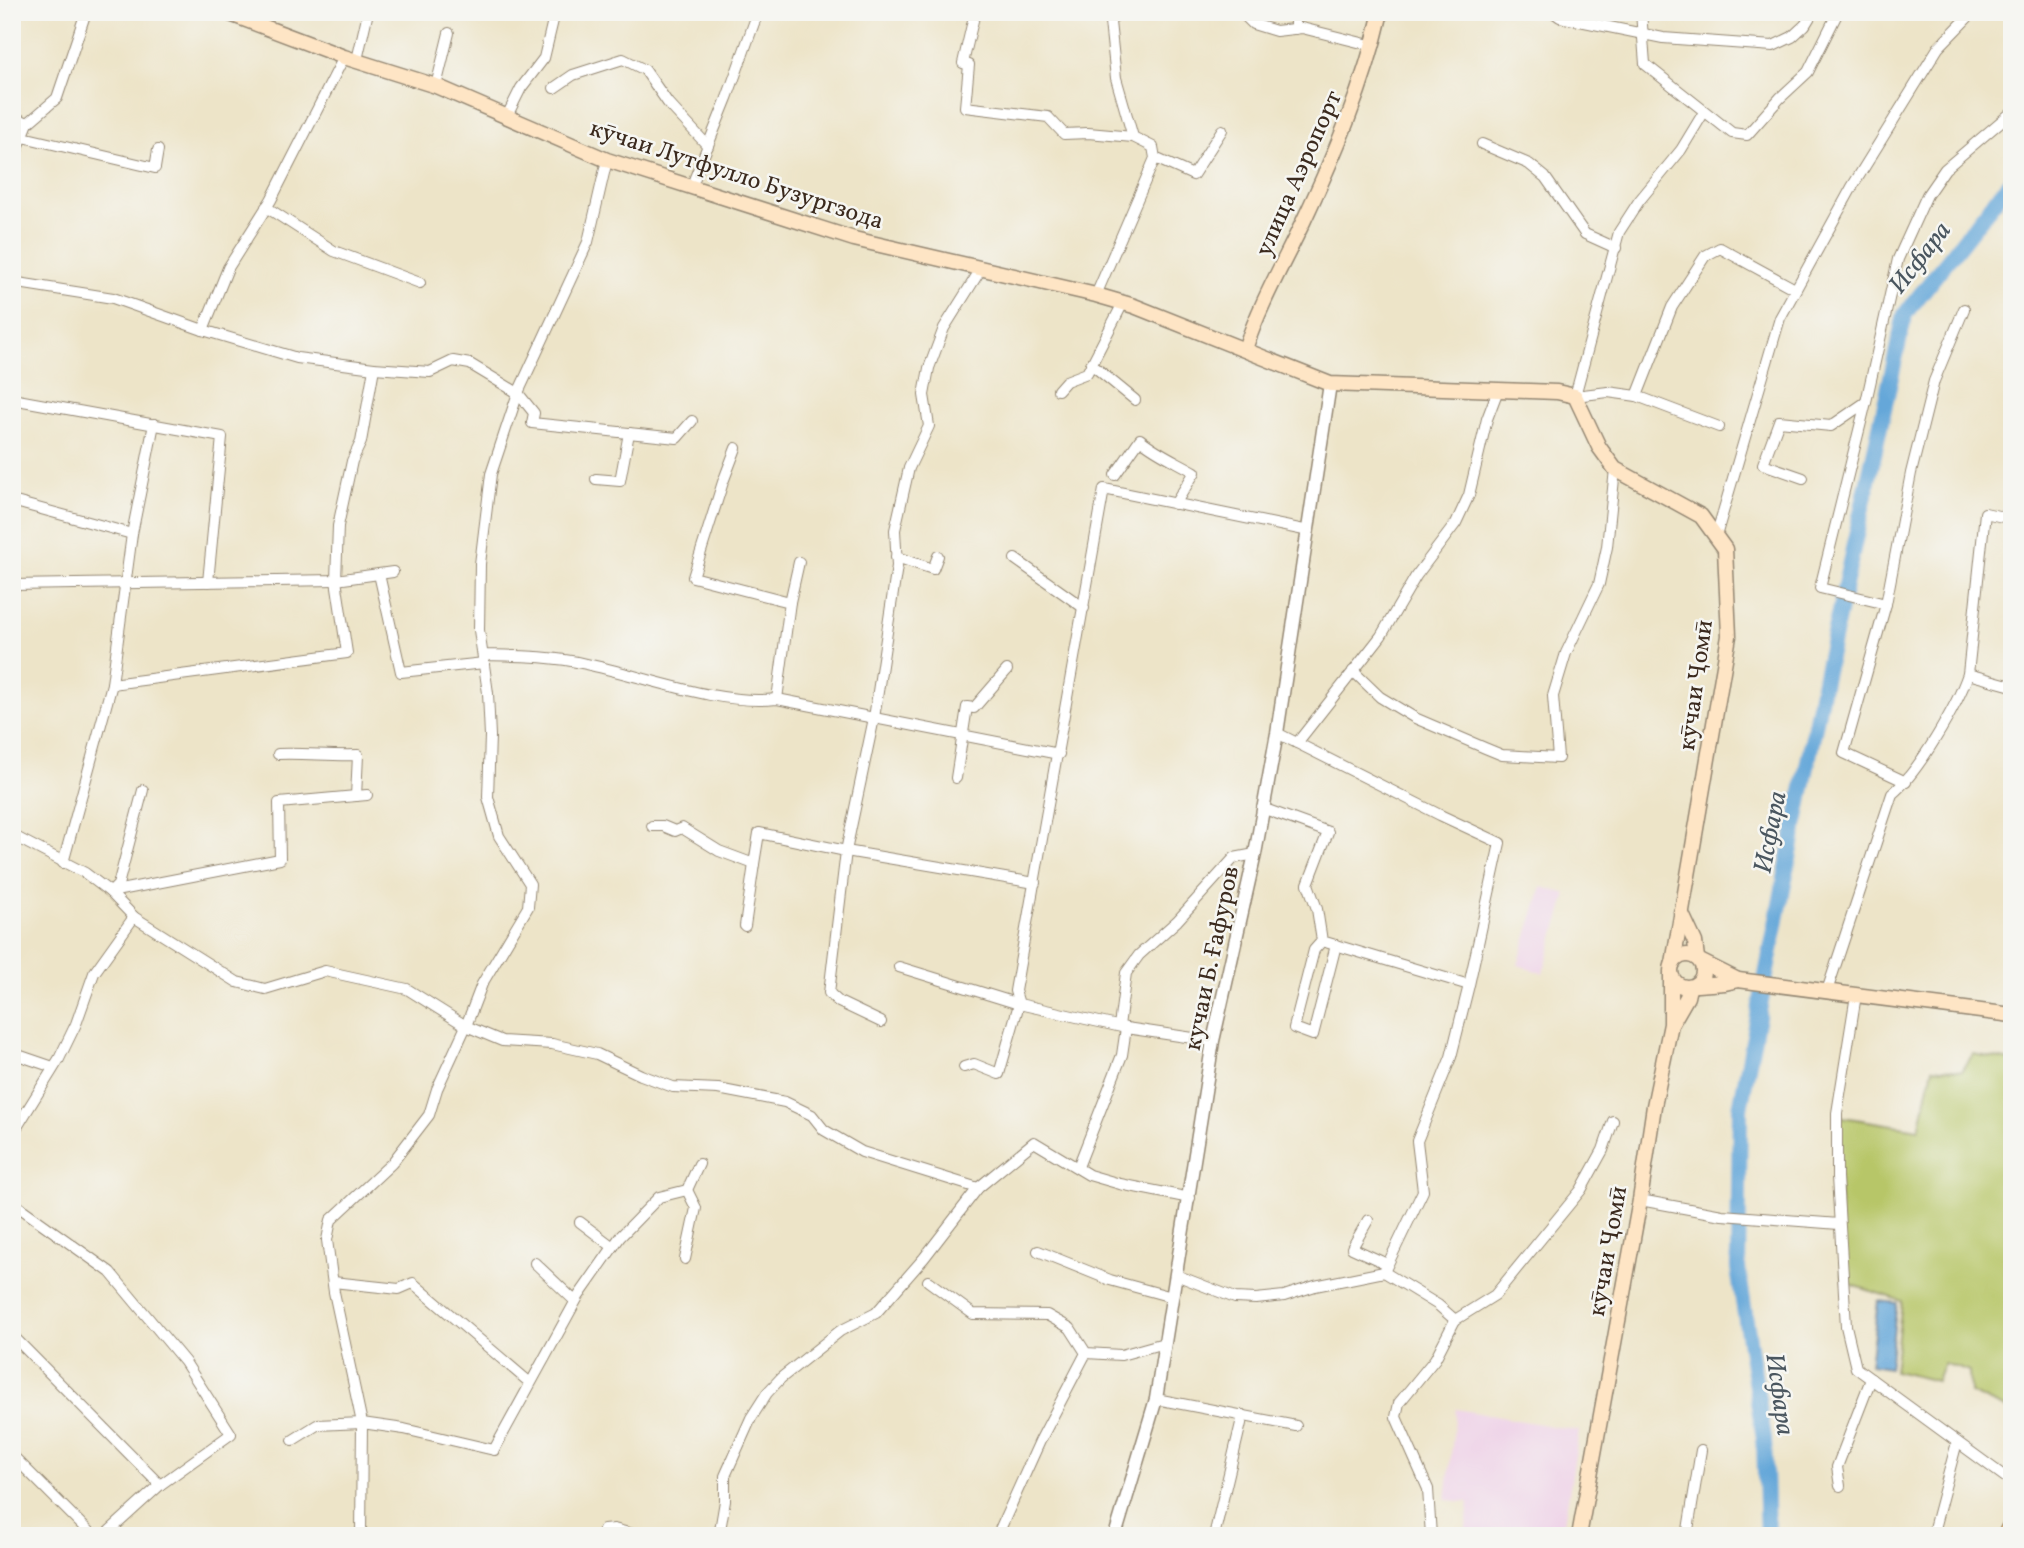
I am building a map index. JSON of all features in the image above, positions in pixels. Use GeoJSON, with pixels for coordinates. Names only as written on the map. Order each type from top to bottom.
{"type":"FeatureCollection","features":[{"type":"Feature","properties":{"kind":"main road","name":"кӯчаи Лутфулло Бузургзода"},"geometry":{"type":"LineString","coordinates":[[225,12],[351,59],[436,86],[607,160],[854,239],[1124,303],[1330,384]]}},
{"type":"Feature","properties":{"kind":"main road","name":"улица Аэропорт"},"geometry":{"type":"LineString","coordinates":[[1245,349],[1255,319],[1303,222],[1356,102],[1374,46],[1381,12]]}},
{"type":"Feature","properties":{"kind":"main road"},"geometry":{"type":"LineString","coordinates":[[1330,384],[1557,392],[1575,397]]}},
{"type":"Feature","properties":{"kind":"main road","name":"кӯчаи Ҷомӣ"},"geometry":{"type":"LineString","coordinates":[[1575,397],[1599,447],[1615,470],[1701,516],[1725,549],[1729,636],[1672,969],[1671,1024],[1654,1106],[1640,1200],[1579,1536]]}},
{"type":"Feature","properties":{"kind":"main road"},"geometry":{"type":"LineString","coordinates":[[1671,1024],[1693,986],[1703,976],[1695,943],[1681,912]]}},
{"type":"Feature","properties":{"kind":"main road"},"geometry":{"type":"LineString","coordinates":[[1742,980],[1679,986],[1672,969],[1681,956],[1686,955],[1742,980],[2012,1015]]}},
{"type":"Feature","properties":{"kind":"main road"},"geometry":{"type":"LineString","coordinates":[[2005,1536],[2012,1521]]}},
{"type":"Feature","properties":{"kind":"street"},"geometry":{"type":"LineString","coordinates":[[12,163],[28,123],[57,98],[86,12]]}},
{"type":"Feature","properties":{"kind":"street"},"geometry":{"type":"LineString","coordinates":[[204,330],[228,268],[351,59],[368,12]]}},
{"type":"Feature","properties":{"kind":"street"},"geometry":{"type":"LineString","coordinates":[[507,116],[521,88],[544,58],[555,12]]}},
{"type":"Feature","properties":{"kind":"street"},"geometry":{"type":"LineString","coordinates":[[692,185],[758,12]]}},
{"type":"Feature","properties":{"kind":"street"},"geometry":{"type":"LineString","coordinates":[[975,12],[963,63],[969,65],[965,107],[1048,117],[1064,134],[1133,137],[1153,147],[1155,158],[1096,295]]}},
{"type":"Feature","properties":{"kind":"street"},"geometry":{"type":"LineString","coordinates":[[1117,12],[1110,22],[1116,78],[1133,137]]}},
{"type":"Feature","properties":{"kind":"street"},"geometry":{"type":"LineString","coordinates":[[1241,12],[1253,24],[1276,31],[1302,28],[1374,46]]}},
{"type":"Feature","properties":{"kind":"street"},"geometry":{"type":"LineString","coordinates":[[1295,12],[1295,29]]}},
{"type":"Feature","properties":{"kind":"street"},"geometry":{"type":"LineString","coordinates":[[1553,12],[1560,17],[1663,38],[1773,46],[1792,37],[1805,25],[1813,12]]}},
{"type":"Feature","properties":{"kind":"street"},"geometry":{"type":"LineString","coordinates":[[1641,12],[1645,64],[1732,133],[1747,135],[1808,72],[1838,12]]}},
{"type":"Feature","properties":{"kind":"street"},"geometry":{"type":"LineString","coordinates":[[1716,536],[1780,318],[1852,187],[1938,48],[1973,12]]}},
{"type":"Feature","properties":{"kind":"street"},"geometry":{"type":"LineString","coordinates":[[436,86],[449,33]]}},
{"type":"Feature","properties":{"kind":"street"},"geometry":{"type":"LineString","coordinates":[[554,88],[573,75],[623,59],[645,71],[668,103],[708,146]]}},
{"type":"Feature","properties":{"kind":"street"},"geometry":{"type":"LineString","coordinates":[[1704,112],[1681,150],[1639,201],[1619,232],[1575,397],[1608,392],[1637,396],[1719,427]]}},
{"type":"Feature","properties":{"kind":"street"},"geometry":{"type":"LineString","coordinates":[[1881,603],[1820,588],[1898,259],[1927,195],[1945,169],[2012,112]]}},
{"type":"Feature","properties":{"kind":"street"},"geometry":{"type":"LineString","coordinates":[[12,116],[28,123]]}},
{"type":"Feature","properties":{"kind":"street"},"geometry":{"type":"LineString","coordinates":[[1155,158],[1193,174],[1222,130]]}},
{"type":"Feature","properties":{"kind":"street"},"geometry":{"type":"LineString","coordinates":[[23,137],[155,168],[159,150]]}},
{"type":"Feature","properties":{"kind":"street"},"geometry":{"type":"LineString","coordinates":[[1482,144],[1529,164],[1545,177],[1585,233],[1616,248]]}},
{"type":"Feature","properties":{"kind":"street"},"geometry":{"type":"LineString","coordinates":[[361,1536],[362,1423],[327,1240],[331,1220],[392,1163],[429,1115],[437,1089],[482,984],[528,907],[530,884],[499,836],[488,797],[490,736],[479,630],[480,564],[491,474],[518,393],[588,242],[607,160]]}},
{"type":"Feature","properties":{"kind":"street"},"geometry":{"type":"LineString","coordinates":[[266,207],[334,251],[420,283]]}},
{"type":"Feature","properties":{"kind":"street"},"geometry":{"type":"LineString","coordinates":[[1637,396],[1672,307],[1705,256],[1720,248],[1796,289]]}},
{"type":"Feature","properties":{"kind":"street"},"geometry":{"type":"LineString","coordinates":[[881,1022],[839,1002],[829,993],[846,851],[874,718],[896,558],[895,530],[909,468],[929,426],[924,395],[929,368],[944,328],[981,269]]}},
{"type":"Feature","properties":{"kind":"street"},"geometry":{"type":"LineString","coordinates":[[12,282],[113,298],[204,330],[297,358],[430,372],[453,361],[470,364],[518,393],[534,413],[533,423],[677,439],[692,421]]}},
{"type":"Feature","properties":{"kind":"street"},"geometry":{"type":"LineString","coordinates":[[1058,390],[1066,381],[1087,373],[1124,303]]}},
{"type":"Feature","properties":{"kind":"street"},"geometry":{"type":"LineString","coordinates":[[1906,782],[1844,754],[1934,381],[1964,309]]}},
{"type":"Feature","properties":{"kind":"street"},"geometry":{"type":"LineString","coordinates":[[12,351],[12,368]]}},
{"type":"Feature","properties":{"kind":"street"},"geometry":{"type":"LineString","coordinates":[[1091,364],[1135,400]]}},
{"type":"Feature","properties":{"kind":"street"},"geometry":{"type":"LineString","coordinates":[[112,684],[347,653],[337,580],[338,526],[352,461],[361,442],[374,368]]}},
{"type":"Feature","properties":{"kind":"street","name":"кучаи Б. Ғафуров"},"geometry":{"type":"LineString","coordinates":[[1115,1536],[1156,1399],[1213,1041],[1255,855],[1277,733],[1330,384]]}},
{"type":"Feature","properties":{"kind":"street"},"geometry":{"type":"LineString","coordinates":[[1297,743],[1381,636],[1416,576],[1456,523],[1469,495],[1487,419],[1497,390]]}},
{"type":"Feature","properties":{"kind":"street"},"geometry":{"type":"LineString","coordinates":[[12,399],[222,437],[208,582]]}},
{"type":"Feature","properties":{"kind":"street"},"geometry":{"type":"LineString","coordinates":[[1803,478],[1763,464],[1779,421],[1831,426],[1866,402]]}},
{"type":"Feature","properties":{"kind":"street"},"geometry":{"type":"LineString","coordinates":[[63,863],[112,684],[132,534],[154,424]]}},
{"type":"Feature","properties":{"kind":"street"},"geometry":{"type":"LineString","coordinates":[[596,479],[620,481],[629,433]]}},
{"type":"Feature","properties":{"kind":"street"},"geometry":{"type":"LineString","coordinates":[[1115,475],[1140,439],[1160,454],[1195,472],[1175,504]]}},
{"type":"Feature","properties":{"kind":"street"},"geometry":{"type":"LineString","coordinates":[[736,448],[693,577],[790,603]]}},
{"type":"Feature","properties":{"kind":"street"},"geometry":{"type":"LineString","coordinates":[[1353,671],[1380,697],[1415,718],[1485,748],[1503,755],[1558,758],[1553,696],[1566,653],[1599,584],[1607,547],[1615,470]]}},
{"type":"Feature","properties":{"kind":"street"},"geometry":{"type":"LineString","coordinates":[[964,1068],[974,1064],[999,1074],[1018,1004],[1015,991],[1104,489],[1309,531]]}},
{"type":"Feature","properties":{"kind":"street"},"geometry":{"type":"LineString","coordinates":[[12,501],[132,534]]}},
{"type":"Feature","properties":{"kind":"street"},"geometry":{"type":"LineString","coordinates":[[1827,991],[1892,794],[1906,782],[1961,694],[1968,674],[1985,513],[2012,519]]}},
{"type":"Feature","properties":{"kind":"street"},"geometry":{"type":"LineString","coordinates":[[896,558],[933,569],[938,556]]}},
{"type":"Feature","properties":{"kind":"street"},"geometry":{"type":"LineString","coordinates":[[1015,559],[1084,608]]}},
{"type":"Feature","properties":{"kind":"street"},"geometry":{"type":"LineString","coordinates":[[777,699],[790,603],[799,562]]}},
{"type":"Feature","properties":{"kind":"street"},"geometry":{"type":"LineString","coordinates":[[12,585],[337,580],[393,572]]}},
{"type":"Feature","properties":{"kind":"street"},"geometry":{"type":"LineString","coordinates":[[379,574],[401,672],[484,659],[548,657],[743,700],[755,702],[777,699],[1059,754]]}},
{"type":"Feature","properties":{"kind":"street"},"geometry":{"type":"LineString","coordinates":[[956,778],[967,706],[974,708],[1007,670]]}},
{"type":"Feature","properties":{"kind":"street"},"geometry":{"type":"LineString","coordinates":[[1968,674],[2012,686]]}},
{"type":"Feature","properties":{"kind":"street"},"geometry":{"type":"LineString","coordinates":[[1176,1275],[1235,1298],[1256,1300],[1284,1296],[1385,1268],[1423,1191],[1417,1141],[1451,1057],[1500,842],[1277,733]]}},
{"type":"Feature","properties":{"kind":"street"},"geometry":{"type":"LineString","coordinates":[[110,892],[280,859],[279,803],[361,796],[358,755],[319,757],[305,753],[278,754]]}},
{"type":"Feature","properties":{"kind":"street"},"geometry":{"type":"LineString","coordinates":[[110,892],[118,885],[144,790]]}},
{"type":"Feature","properties":{"kind":"street"},"geometry":{"type":"LineString","coordinates":[[1262,808],[1328,832],[1308,884],[1317,909],[1322,941]]}},
{"type":"Feature","properties":{"kind":"street"},"geometry":{"type":"LineString","coordinates":[[652,827],[675,831],[682,828],[719,851],[754,864]]}},
{"type":"Feature","properties":{"kind":"street"},"geometry":{"type":"LineString","coordinates":[[745,926],[759,833],[846,851],[1035,883]]}},
{"type":"Feature","properties":{"kind":"street"},"geometry":{"type":"LineString","coordinates":[[12,835],[85,873],[110,892],[134,917],[236,982],[264,989],[325,971],[407,989],[466,1026],[502,1041],[552,1044],[597,1054],[640,1075],[673,1087],[718,1089],[785,1102],[812,1115],[824,1130],[862,1152],[978,1188]]}},
{"type":"Feature","properties":{"kind":"street"},"geometry":{"type":"LineString","coordinates":[[1078,1167],[1122,1055],[1126,974],[1139,955],[1177,921],[1234,858],[1255,855]]}},
{"type":"Feature","properties":{"kind":"street"},"geometry":{"type":"LineString","coordinates":[[12,1135],[54,1067],[76,1024],[93,974],[134,917]]}},
{"type":"Feature","properties":{"kind":"street"},"geometry":{"type":"LineString","coordinates":[[1322,941],[1469,985]]}},
{"type":"Feature","properties":{"kind":"street"},"geometry":{"type":"LineString","coordinates":[[1322,941],[1314,950],[1294,1028],[1313,1035],[1336,945]]}},
{"type":"Feature","properties":{"kind":"street"},"geometry":{"type":"LineString","coordinates":[[899,967],[1018,1004],[1123,1027],[1213,1041]]}},
{"type":"Feature","properties":{"kind":"street"},"geometry":{"type":"LineString","coordinates":[[1856,995],[1837,1113],[1839,1224],[1846,1326],[1856,1368],[2012,1482]]}},
{"type":"Feature","properties":{"kind":"street"},"geometry":{"type":"LineString","coordinates":[[12,1053],[54,1067]]}},
{"type":"Feature","properties":{"kind":"street"},"geometry":{"type":"LineString","coordinates":[[1431,1536],[1428,1489],[1396,1417],[1399,1403],[1435,1359],[1455,1320],[1495,1295],[1581,1190],[1603,1150],[1613,1121]]}},
{"type":"Feature","properties":{"kind":"street"},"geometry":{"type":"LineString","coordinates":[[719,1536],[725,1502],[725,1476],[751,1418],[767,1393],[781,1378],[840,1331],[876,1313],[924,1258],[978,1188],[1034,1142],[1089,1175],[1190,1198]]}},
{"type":"Feature","properties":{"kind":"street"},"geometry":{"type":"LineString","coordinates":[[687,1190],[699,1164]]}},
{"type":"Feature","properties":{"kind":"street"},"geometry":{"type":"LineString","coordinates":[[293,1440],[317,1425],[362,1423],[404,1429],[494,1450],[575,1301],[613,1247],[659,1197],[687,1190]]}},
{"type":"Feature","properties":{"kind":"street"},"geometry":{"type":"LineString","coordinates":[[685,1259],[696,1208],[687,1190]]}},
{"type":"Feature","properties":{"kind":"street"},"geometry":{"type":"LineString","coordinates":[[1640,1200],[1722,1215],[1839,1224]]}},
{"type":"Feature","properties":{"kind":"street"},"geometry":{"type":"LineString","coordinates":[[12,1202],[110,1272],[185,1363],[231,1434],[160,1485],[104,1536]]}},
{"type":"Feature","properties":{"kind":"street"},"geometry":{"type":"LineString","coordinates":[[1368,1220],[1352,1248],[1438,1305],[1455,1320]]}},
{"type":"Feature","properties":{"kind":"street"},"geometry":{"type":"LineString","coordinates":[[580,1222],[613,1247]]}},
{"type":"Feature","properties":{"kind":"street"},"geometry":{"type":"LineString","coordinates":[[1038,1251],[1110,1280],[1172,1297]]}},
{"type":"Feature","properties":{"kind":"street"},"geometry":{"type":"LineString","coordinates":[[535,1263],[575,1301]]}},
{"type":"Feature","properties":{"kind":"street"},"geometry":{"type":"LineString","coordinates":[[928,1281],[973,1314],[1047,1315],[1070,1328],[1086,1353]]}},
{"type":"Feature","properties":{"kind":"street"},"geometry":{"type":"LineString","coordinates":[[333,1282],[399,1289],[414,1283],[529,1382]]}},
{"type":"Feature","properties":{"kind":"street"},"geometry":{"type":"LineString","coordinates":[[12,1335],[160,1485]]}},
{"type":"Feature","properties":{"kind":"street"},"geometry":{"type":"LineString","coordinates":[[1086,1353],[1121,1355],[1164,1343]]}},
{"type":"Feature","properties":{"kind":"street"},"geometry":{"type":"LineString","coordinates":[[997,1536],[1040,1441],[1086,1353]]}},
{"type":"Feature","properties":{"kind":"street"},"geometry":{"type":"LineString","coordinates":[[1840,1486],[1837,1467],[1871,1379]]}},
{"type":"Feature","properties":{"kind":"street"},"geometry":{"type":"LineString","coordinates":[[1156,1399],[1296,1426]]}},
{"type":"Feature","properties":{"kind":"street"},"geometry":{"type":"LineString","coordinates":[[1214,1536],[1243,1415]]}},
{"type":"Feature","properties":{"kind":"street"},"geometry":{"type":"LineString","coordinates":[[1933,1536],[1957,1443]]}},
{"type":"Feature","properties":{"kind":"street"},"geometry":{"type":"LineString","coordinates":[[1687,1536],[1701,1450]]}},
{"type":"Feature","properties":{"kind":"street"},"geometry":{"type":"LineString","coordinates":[[12,1455],[93,1536]]}},
{"type":"Feature","properties":{"kind":"street"},"geometry":{"type":"LineString","coordinates":[[602,1536],[604,1530],[614,1529],[640,1536]]}},
{"type":"Feature","properties":{"kind":"shaded area"},"geometry":{"type":"Polygon","coordinates":[[[1542,887],[1567,894],[1543,973],[1518,965],[1542,887]]]}},
{"type":"Feature","properties":{"kind":"shaded area"},"geometry":{"type":"Polygon","coordinates":[[[1456,1409],[1579,1431],[1562,1536],[1465,1536],[1469,1502],[1446,1500],[1456,1409]]]}},
{"type":"Feature","properties":{"kind":"green space"},"geometry":{"type":"Polygon","coordinates":[[[1973,1054],[2012,1061],[2012,1412],[1970,1393],[1969,1372],[1944,1363],[1937,1381],[1894,1371],[1902,1301],[1843,1282],[1836,1116],[1919,1129],[1933,1068],[1962,1071],[1973,1054]]]}},
{"type":"Feature","properties":{"kind":"water"},"geometry":{"type":"Polygon","coordinates":[[[1878,1301],[1897,1303],[1889,1368],[1870,1365],[1878,1301]]]}},
{"type":"Feature","properties":{"kind":"waterway","name":"Исфара"},"geometry":{"type":"LineString","coordinates":[[1767,1536],[1764,1439],[1738,1268],[1740,1108],[1824,680],[1905,314],[2012,179]]}}]}
